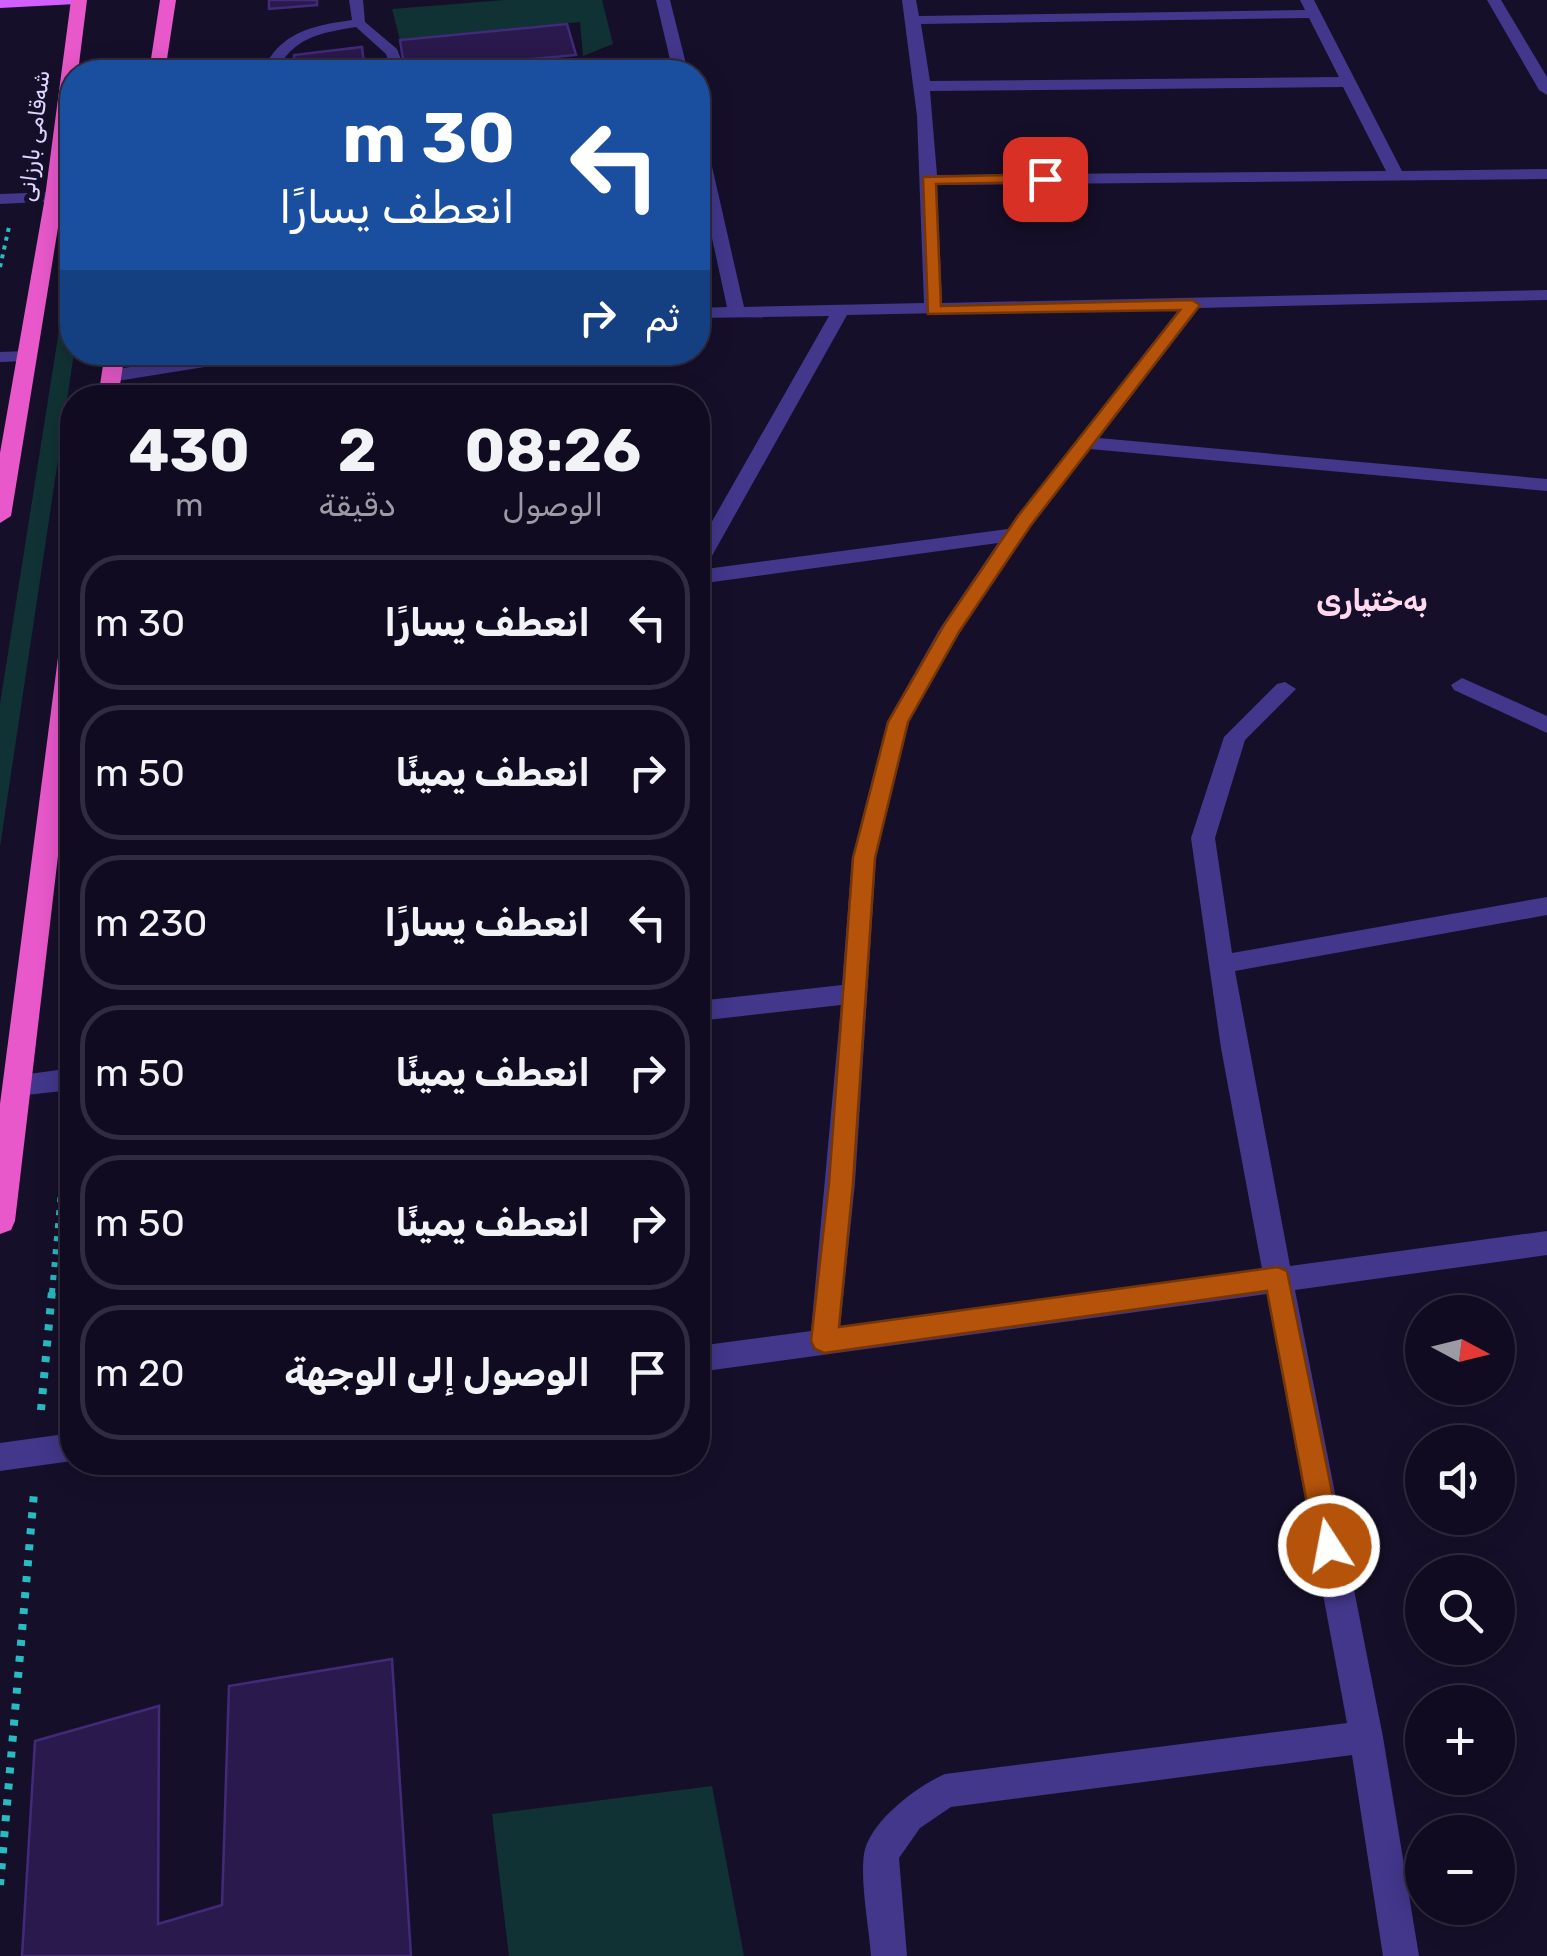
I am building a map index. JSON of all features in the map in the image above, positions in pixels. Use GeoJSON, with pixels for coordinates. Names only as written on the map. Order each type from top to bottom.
{"type":"FeatureCollection","features":[{"type":"Feature","properties":{"kind":"highway","name":"شەقامی بارزانی"},"geometry":{"type":"LineString","coordinates":[[70,60],[77,0]]}},
{"type":"Feature","properties":{"kind":"highway"},"geometry":{"type":"LineString","coordinates":[[160,60],[168,0]]}},
{"type":"Feature","properties":{"kind":"highway","name":"شەقامی بارزانی"},"geometry":{"type":"LineString","coordinates":[[0,516],[60,146]]}},
{"type":"Feature","properties":{"kind":"highway"},"geometry":{"type":"LineString","coordinates":[[0,1221],[60,746]]}},
{"type":"Feature","properties":{"kind":"main road"},"geometry":{"type":"LineString","coordinates":[[0,4],[77,0]]}},
{"type":"Feature","properties":{"kind":"street"},"geometry":{"type":"LineString","coordinates":[[663,0],[678,60]]}},
{"type":"Feature","properties":{"kind":"street"},"geometry":{"type":"LineString","coordinates":[[909,0],[924,86],[934,311]]}},
{"type":"Feature","properties":{"kind":"street"},"geometry":{"type":"LineString","coordinates":[[1494,0],[1547,90]]}},
{"type":"Feature","properties":{"kind":"street"},"geometry":{"type":"LineString","coordinates":[[913,20],[1310,7],[1396,175]]}},
{"type":"Feature","properties":{"kind":"street"},"geometry":{"type":"LineString","coordinates":[[924,86],[1348,82]]}},
{"type":"Feature","properties":{"kind":"street"},"geometry":{"type":"LineString","coordinates":[[929,180],[1547,174]]}},
{"type":"Feature","properties":{"kind":"street"},"geometry":{"type":"LineString","coordinates":[[710,193],[737,313]]}},
{"type":"Feature","properties":{"kind":"street"},"geometry":{"type":"LineString","coordinates":[[0,199],[54,197]]}},
{"type":"Feature","properties":{"kind":"street"},"geometry":{"type":"LineString","coordinates":[[710,313],[1547,295]]}},
{"type":"Feature","properties":{"kind":"street"},"geometry":{"type":"LineString","coordinates":[[824,1341],[841,1183],[864,858],[898,722],[950,630],[1014,536],[1192,305]]}},
{"type":"Feature","properties":{"kind":"street"},"geometry":{"type":"LineString","coordinates":[[710,542],[839,313]]}},
{"type":"Feature","properties":{"kind":"street"},"geometry":{"type":"LineString","coordinates":[[0,357],[27,356]]}},
{"type":"Feature","properties":{"kind":"street"},"geometry":{"type":"LineString","coordinates":[[119,385],[209,365]]}},
{"type":"Feature","properties":{"kind":"street"},"geometry":{"type":"LineString","coordinates":[[1086,442],[1547,485]]}},
{"type":"Feature","properties":{"kind":"street"},"geometry":{"type":"LineString","coordinates":[[710,575],[1014,536]]}},
{"type":"Feature","properties":{"kind":"street"},"geometry":{"type":"LineString","coordinates":[[1462,685],[1547,725]]}},
{"type":"Feature","properties":{"kind":"street"},"geometry":{"type":"LineString","coordinates":[[1285,689],[1236,738],[1203,838],[1278,1279],[1366,1737],[1401,1956]]}},
{"type":"Feature","properties":{"kind":"street"},"geometry":{"type":"LineString","coordinates":[[1222,964],[1547,906]]}},
{"type":"Feature","properties":{"kind":"street"},"geometry":{"type":"LineString","coordinates":[[710,1011],[854,994]]}},
{"type":"Feature","properties":{"kind":"street"},"geometry":{"type":"LineString","coordinates":[[17,1085],[60,1080]]}},
{"type":"Feature","properties":{"kind":"street"},"geometry":{"type":"LineString","coordinates":[[710,1357],[1547,1243]]}},
{"type":"Feature","properties":{"kind":"street"},"geometry":{"type":"LineString","coordinates":[[0,1457],[60,1449]]}},
{"type":"Feature","properties":{"kind":"street"},"geometry":{"type":"LineString","coordinates":[[889,1956],[880,1854],[908,1816],[945,1791],[1366,1737]]}},
{"type":"Feature","properties":{"kind":"lane"},"geometry":{"type":"LineString","coordinates":[[356,0],[358,23],[392,52],[394,60]]}},
{"type":"Feature","properties":{"kind":"lane"},"geometry":{"type":"LineString","coordinates":[[276,60],[289,38],[358,23]]}},
{"type":"Feature","properties":{"kind":"green space"},"geometry":{"type":"Polygon","coordinates":[[[505,0],[602,0],[613,44],[583,56],[580,22],[400,40],[392,9],[505,0]]]}},
{"type":"Feature","properties":{"kind":"green space"},"geometry":{"type":"Polygon","coordinates":[[[60,324],[60,365],[72,365],[69,385],[60,385],[60,446],[0,847],[0,704],[60,324]]]}},
{"type":"Feature","properties":{"kind":"green space"},"geometry":{"type":"Polygon","coordinates":[[[712,1786],[744,1956],[509,1956],[492,1814],[712,1786]]]}},
{"type":"Feature","properties":{"kind":"building"},"geometry":{"type":"Polygon","coordinates":[[[269,0],[317,0],[317,5],[269,9],[269,0]]]}},
{"type":"Feature","properties":{"kind":"building"},"geometry":{"type":"Polygon","coordinates":[[[567,24],[576,55],[522,60],[403,60],[400,40],[567,24]]]}},
{"type":"Feature","properties":{"kind":"building"},"geometry":{"type":"Polygon","coordinates":[[[362,47],[364,60],[294,60],[294,55],[362,47]]]}},
{"type":"Feature","properties":{"kind":"building"},"geometry":{"type":"Polygon","coordinates":[[[392,1659],[411,1956],[22,1956],[35,1741],[159,1706],[158,1924],[222,1905],[229,1686],[392,1659]]]}},
{"type":"Feature","properties":{"kind":"district","name":"بەختیاری"},"geometry":{"type":"Point","coordinates":[1372,601]}},
{"type":"Feature","properties":{"kind":"route"},"geometry":{"type":"LineString","coordinates":[[1045,179],[929,180],[934,311],[1192,305],[1025,520],[950,630],[898,722],[864,858],[841,1183],[824,1341],[1278,1279],[1329,1546]]}}]}
